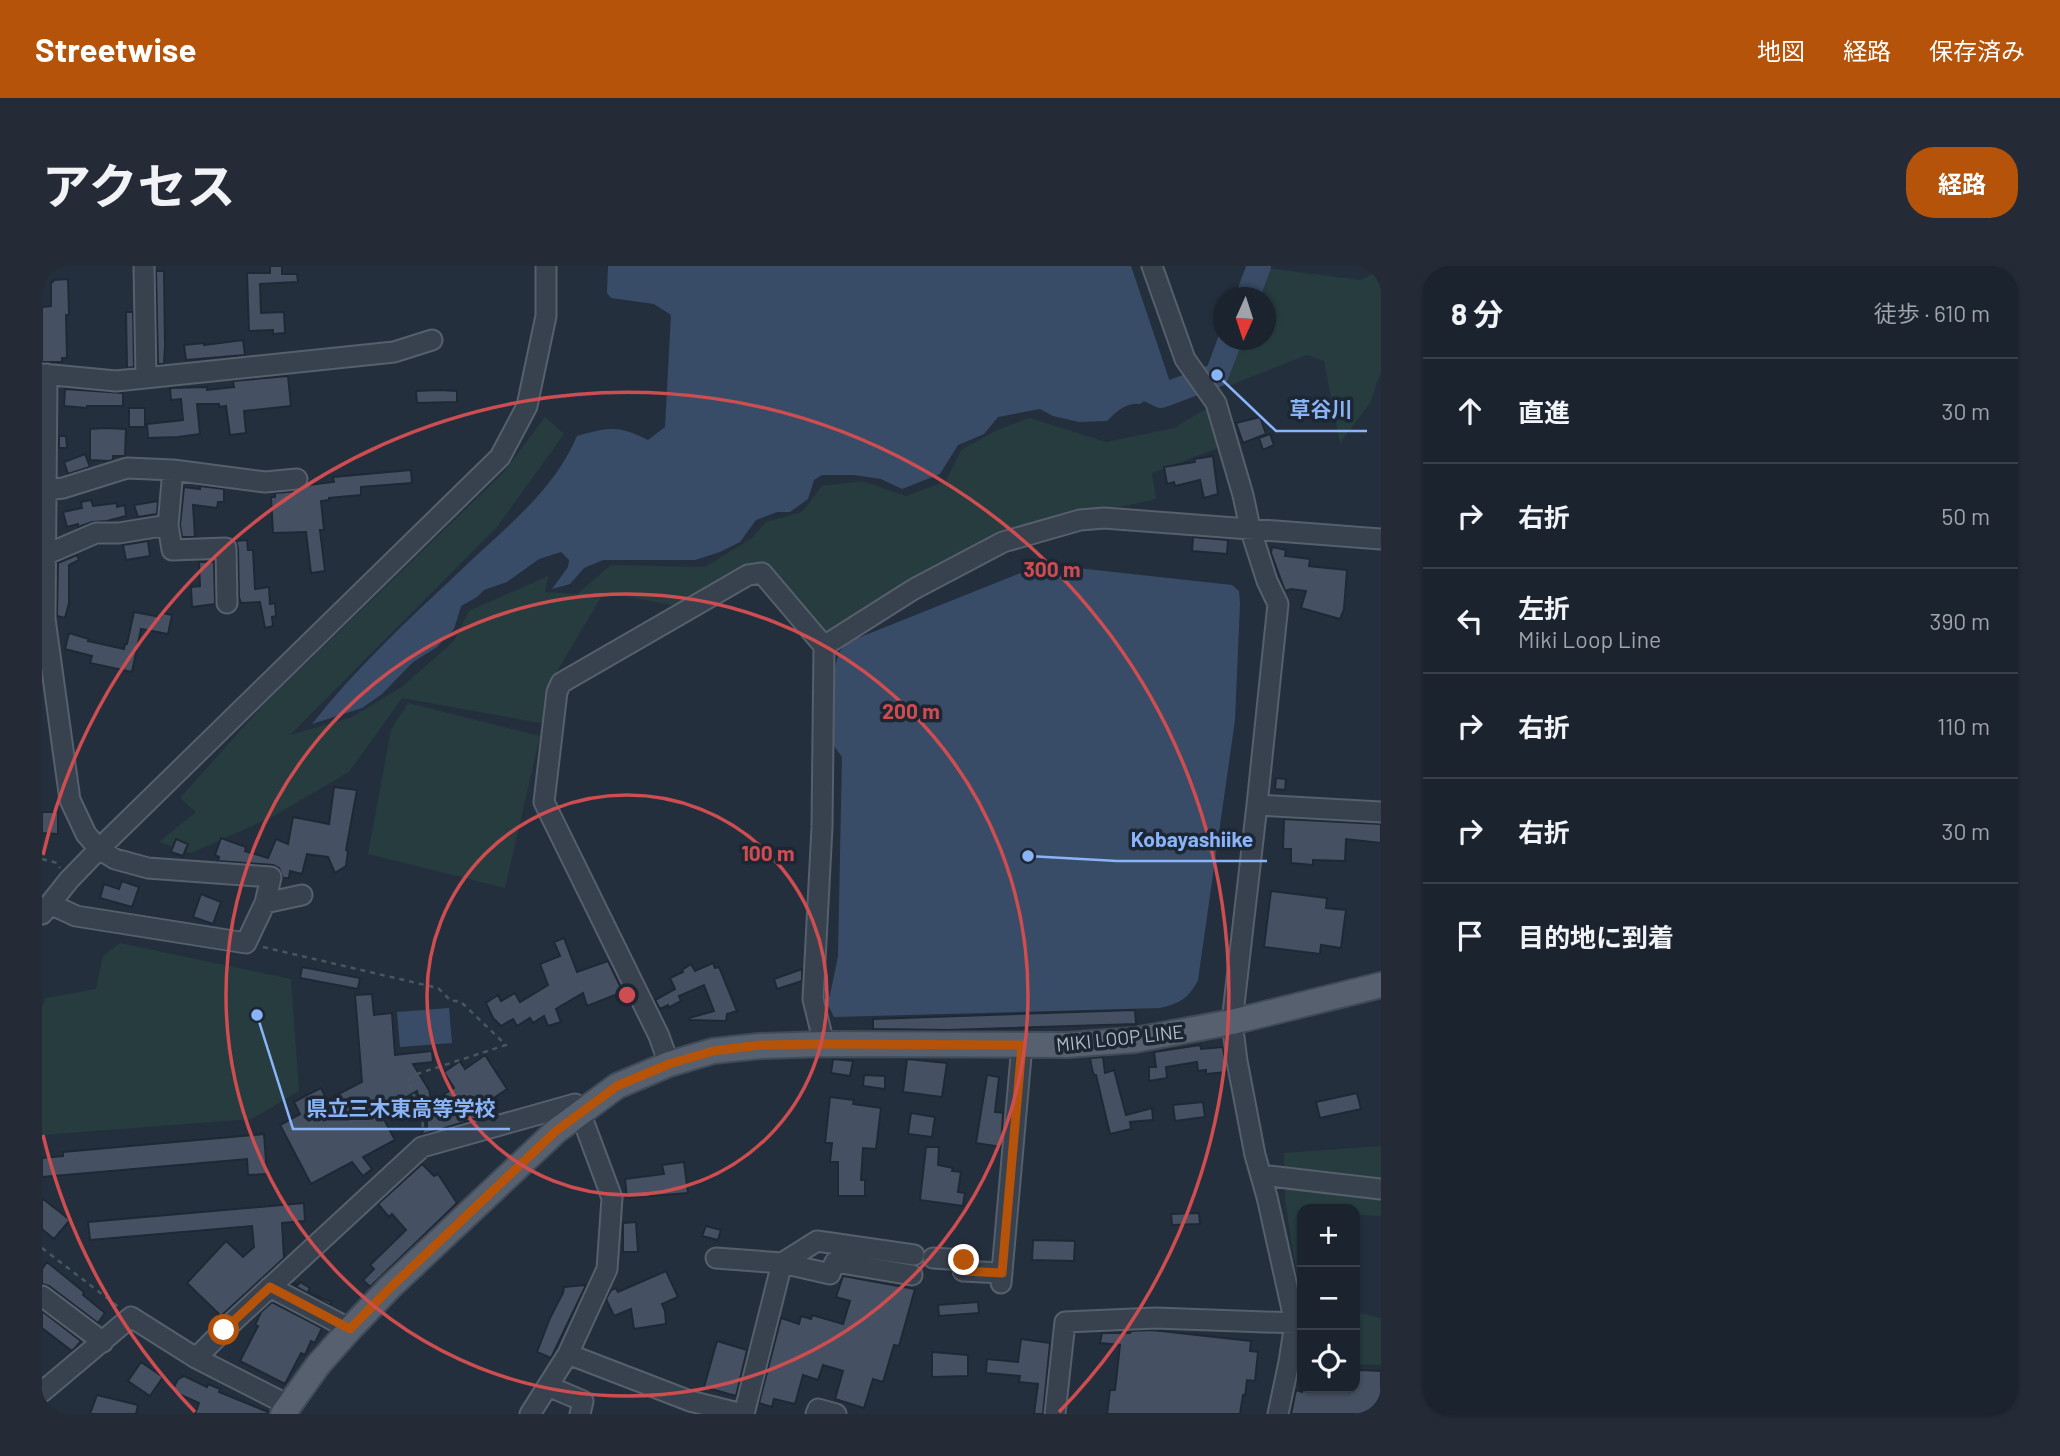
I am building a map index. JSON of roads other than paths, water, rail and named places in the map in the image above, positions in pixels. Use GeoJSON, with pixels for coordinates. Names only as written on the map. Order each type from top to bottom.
{"type":"FeatureCollection","features":[{"type":"Feature","properties":{"kind":"main road","name":"MIKI LOOP LINE"},"geometry":{"type":"LineString","coordinates":[[285,1409],[350,1329],[556,1131],[617,1086],[669,1064],[713,1051],[760,1045],[1067,1045],[1135,1040],[1232,1022],[1381,985]]}},
{"type":"Feature","properties":{"kind":"street"},"geometry":{"type":"LineString","coordinates":[[144,266],[146,378]]}},
{"type":"Feature","properties":{"kind":"street"},"geometry":{"type":"LineString","coordinates":[[432,340],[394,352],[116,381],[44,374],[45,619],[70,800],[86,834],[99,849],[115,859],[148,868],[271,877],[265,903],[246,943],[46,909],[99,849],[500,457],[527,406],[546,316],[546,266]]}},
{"type":"Feature","properties":{"kind":"street"},"geometry":{"type":"LineString","coordinates":[[1152,266],[1185,359],[1216,403],[1250,528],[1267,581],[1278,604],[1232,1022],[1245,1106],[1295,1324],[1290,1362],[1278,1414]]}},
{"type":"Feature","properties":{"kind":"street"},"geometry":{"type":"LineString","coordinates":[[46,489],[63,488],[127,468],[173,470],[265,482],[297,479]]}},
{"type":"Feature","properties":{"kind":"street"},"geometry":{"type":"LineString","coordinates":[[173,470],[168,525],[172,550],[226,548],[227,603]]}},
{"type":"Feature","properties":{"kind":"street"},"geometry":{"type":"LineString","coordinates":[[824,646],[914,589],[1003,542],[1080,520],[1104,518],[1381,539]]}},
{"type":"Feature","properties":{"kind":"street"},"geometry":{"type":"LineString","coordinates":[[45,555],[96,533],[119,533],[168,525]]}},
{"type":"Feature","properties":{"kind":"street"},"geometry":{"type":"LineString","coordinates":[[669,1064],[659,1036],[544,802],[557,692],[561,682],[748,575],[762,573],[824,646],[822,827],[813,999],[824,1044]]}},
{"type":"Feature","properties":{"kind":"street"},"geometry":{"type":"LineString","coordinates":[[1257,805],[1381,812]]}},
{"type":"Feature","properties":{"kind":"street"},"geometry":{"type":"LineString","coordinates":[[265,903],[302,895]]}},
{"type":"Feature","properties":{"kind":"street"},"geometry":{"type":"LineString","coordinates":[[568,1354],[690,1401],[743,1414],[782,1263],[817,1241],[964,1260],[963,1271],[1002,1278],[1022,1045]]}},
{"type":"Feature","properties":{"kind":"street"},"geometry":{"type":"LineString","coordinates":[[196,1357],[422,1147],[575,1104],[612,1198],[607,1269],[568,1354],[530,1414]]}},
{"type":"Feature","properties":{"kind":"street"},"geometry":{"type":"LineString","coordinates":[[1261,1175],[1381,1189]]}},
{"type":"Feature","properties":{"kind":"street"},"geometry":{"type":"LineString","coordinates":[[716,1258],[782,1263],[830,1274],[835,1262],[912,1275]]}},
{"type":"Feature","properties":{"kind":"street"},"geometry":{"type":"LineString","coordinates":[[270,1287],[350,1329]]}},
{"type":"Feature","properties":{"kind":"street"},"geometry":{"type":"LineString","coordinates":[[42,1296],[103,1342]]}},
{"type":"Feature","properties":{"kind":"street"},"geometry":{"type":"LineString","coordinates":[[42,1392],[131,1317],[285,1409]]}},
{"type":"Feature","properties":{"kind":"street"},"geometry":{"type":"LineString","coordinates":[[1055,1414],[1065,1322],[1156,1318],[1295,1324]]}},
{"type":"Feature","properties":{"kind":"street"},"geometry":{"type":"LineString","coordinates":[[548,1386],[583,1401],[580,1414]]}},
{"type":"Feature","properties":{"kind":"street"},"geometry":{"type":"LineString","coordinates":[[816,1414],[818,1409],[836,1414]]}},
{"type":"Feature","properties":{"kind":"water"},"geometry":{"type":"Polygon","coordinates":[[[608,266],[1131,266],[1170,382],[1140,404],[1122,408],[1107,421],[1079,422],[1053,416],[1040,409],[998,417],[984,434],[958,445],[940,474],[902,489],[881,479],[854,475],[822,475],[814,480],[808,499],[790,512],[777,512],[756,520],[740,542],[695,560],[603,560],[584,568],[570,584],[552,589],[568,567],[569,560],[561,552],[539,559],[507,582],[484,590],[461,606],[454,629],[437,647],[413,662],[382,694],[362,708],[312,724],[382,646],[525,510],[554,476],[577,436],[613,429],[648,440],[665,427],[671,315],[654,304],[611,298],[607,293],[608,266]]]}},
{"type":"Feature","properties":{"kind":"water"},"geometry":{"type":"Polygon","coordinates":[[[1059,566],[1232,585],[1239,591],[1235,720],[1198,980],[1183,999],[1160,1008],[834,1017],[826,1001],[830,995],[838,956],[842,757],[832,743],[835,666],[840,651],[848,642],[1028,570],[1059,566]]]}},
{"type":"Feature","properties":{"kind":"water"},"geometry":{"type":"Polygon","coordinates":[[[449,1008],[452,1043],[400,1047],[397,1012],[449,1008]]]}},
{"type":"Feature","properties":{"kind":"waterway"},"geometry":{"type":"LineString","coordinates":[[1251,287],[1259,266]]}},
{"type":"Feature","properties":{"kind":"waterway"},"geometry":{"type":"LineString","coordinates":[[1140,386],[1161,396],[1217,375],[1226,350]]}},
{"type":"Feature","properties":{"kind":"place","name":"草谷川"},"geometry":{"type":"Point","coordinates":[1217,375]}},
{"type":"Feature","properties":{"kind":"place","name":"Kobayashiike"},"geometry":{"type":"Point","coordinates":[1028,856]}},
{"type":"Feature","properties":{"kind":"place","name":"県立三木東高等学校"},"geometry":{"type":"Point","coordinates":[257,1015]}}]}
